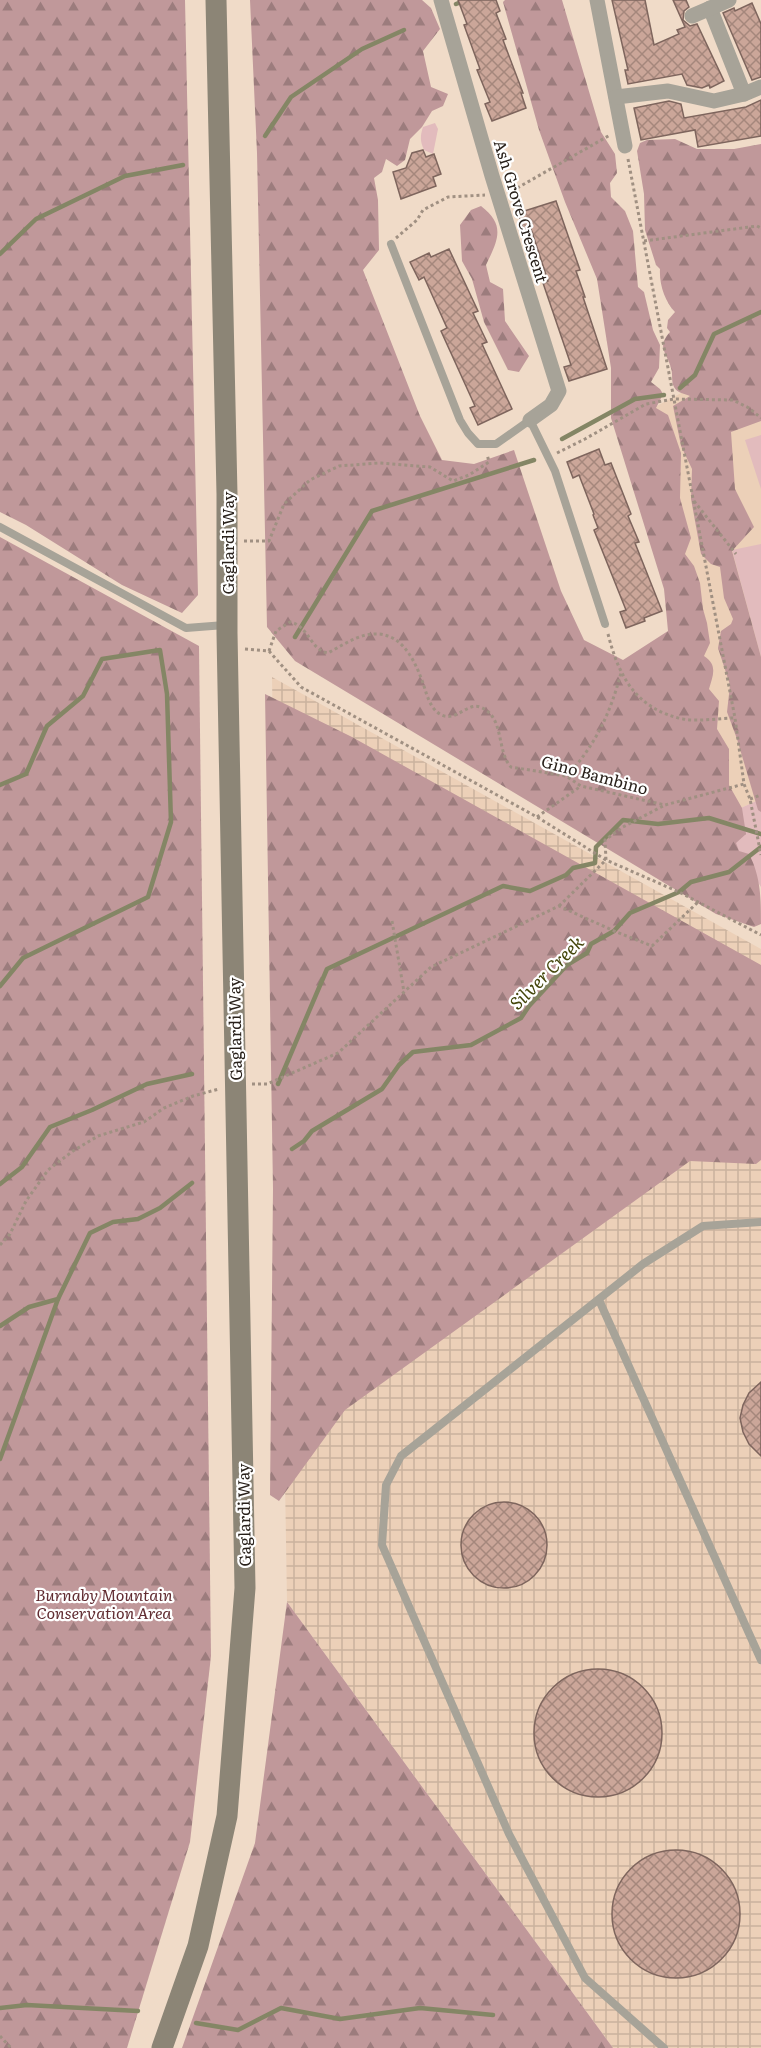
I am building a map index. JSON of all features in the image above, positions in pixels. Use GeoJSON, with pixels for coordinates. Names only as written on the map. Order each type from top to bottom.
{"type":"FeatureCollection","features":[{"type":"Feature","properties":{"kind":"main road","name":"Gaglardi Way"},"geometry":{"type":"LineString","coordinates":[[162,2048],[198,1946],[227,1816],[245,1588],[216,0]]}},
{"type":"Feature","properties":{"kind":"street","name":"Ash Grove Crescent"},"geometry":{"type":"LineString","coordinates":[[441,0],[492,176],[559,391],[551,405],[530,420]]}},
{"type":"Feature","properties":{"kind":"street"},"geometry":{"type":"LineString","coordinates":[[597,0],[625,146]]}},
{"type":"Feature","properties":{"kind":"street"},"geometry":{"type":"LineString","coordinates":[[692,16],[729,0]]}},
{"type":"Feature","properties":{"kind":"street"},"geometry":{"type":"LineString","coordinates":[[710,8],[744,94]]}},
{"type":"Feature","properties":{"kind":"street"},"geometry":{"type":"LineString","coordinates":[[616,97],[668,91],[714,101],[744,94],[761,87]]}},
{"type":"Feature","properties":{"kind":"lane"},"geometry":{"type":"LineString","coordinates":[[391,244],[460,420],[478,444],[484,444]]}},
{"type":"Feature","properties":{"kind":"lane","name":"Ash Grove Crescent"},"geometry":{"type":"LineString","coordinates":[[484,444],[496,444],[530,420]]}},
{"type":"Feature","properties":{"kind":"lane"},"geometry":{"type":"LineString","coordinates":[[530,420],[555,471],[605,624]]}},
{"type":"Feature","properties":{"kind":"lane"},"geometry":{"type":"LineString","coordinates":[[0,527],[186,628],[227,625]]}},
{"type":"Feature","properties":{"kind":"lane"},"geometry":{"type":"LineString","coordinates":[[664,2048],[585,1977],[509,1834],[382,1545],[386,1485],[401,1456],[643,1264],[703,1226],[761,1222]]}},
{"type":"Feature","properties":{"kind":"lane"},"geometry":{"type":"LineString","coordinates":[[599,1299],[761,1660]]}},
{"type":"Feature","properties":{"kind":"path"},"geometry":{"type":"LineString","coordinates":[[509,193],[622,127]]}},
{"type":"Feature","properties":{"kind":"path"},"geometry":{"type":"LineString","coordinates":[[625,146],[735,718],[744,784],[750,799],[761,855]]}},
{"type":"Feature","properties":{"kind":"path"},"geometry":{"type":"LineString","coordinates":[[391,244],[417,220],[423,210],[448,197],[491,195]]}},
{"type":"Feature","properties":{"kind":"path"},"geometry":{"type":"LineString","coordinates":[[644,241],[757,226],[761,228]]}},
{"type":"Feature","properties":{"kind":"path"},"geometry":{"type":"LineString","coordinates":[[548,457],[646,404],[674,399],[733,400],[749,408],[761,418]]}},
{"type":"Feature","properties":{"kind":"path"},"geometry":{"type":"LineString","coordinates":[[227,541],[269,541],[284,504],[310,480],[339,466],[379,463],[430,467],[453,481],[469,475],[489,462],[484,444]]}},
{"type":"Feature","properties":{"kind":"path"},"geometry":{"type":"LineString","coordinates":[[693,500],[736,554]]}},
{"type":"Feature","properties":{"kind":"path","name":"Gino Bambino"},"geometry":{"type":"LineString","coordinates":[[269,651],[276,631],[290,622],[306,631],[321,652],[328,653],[365,635],[383,634],[400,641],[414,659],[429,700],[436,711],[444,716],[454,716],[474,707],[480,708],[492,717],[499,733],[502,753],[512,767],[566,776],[580,786],[664,805],[744,784]]}},
{"type":"Feature","properties":{"kind":"path"},"geometry":{"type":"LineString","coordinates":[[608,634],[621,673],[637,696],[647,705],[684,720],[735,718]]}},
{"type":"Feature","properties":{"kind":"path"},"geometry":{"type":"LineString","coordinates":[[227,648],[269,651],[301,687],[537,817],[606,860],[698,902],[761,935]]}},
{"type":"Feature","properties":{"kind":"path"},"geometry":{"type":"LineString","coordinates":[[566,776],[584,757],[610,712],[621,673]]}},
{"type":"Feature","properties":{"kind":"path"},"geometry":{"type":"LineString","coordinates":[[537,817],[580,786]]}},
{"type":"Feature","properties":{"kind":"path"},"geometry":{"type":"LineString","coordinates":[[750,799],[761,795]]}},
{"type":"Feature","properties":{"kind":"path"},"geometry":{"type":"LineString","coordinates":[[0,1245],[10,1234],[26,1201],[48,1170],[73,1151],[98,1136],[144,1122],[164,1107],[193,1096],[235,1085],[267,1084],[338,1053],[431,967],[559,906],[606,860],[605,840],[623,827],[664,805]]}},
{"type":"Feature","properties":{"kind":"path"},"geometry":{"type":"LineString","coordinates":[[559,906],[652,946],[698,902]]}},
{"type":"Feature","properties":{"kind":"path"},"geometry":{"type":"LineString","coordinates":[[392,921],[404,992]]}},
{"type":"Feature","properties":{"kind":"path"},"geometry":{"type":"LineString","coordinates":[[0,2036],[11,2048]]}},
{"type":"Feature","properties":{"kind":"shaded area"},"geometry":{"type":"Polygon","coordinates":[[[435,123],[438,129],[433,154],[424,150],[421,136],[423,127],[435,123]]]}},
{"type":"Feature","properties":{"kind":"shaded area"},"geometry":{"type":"Polygon","coordinates":[[[761,351],[761,799],[716,819],[649,410],[761,351]]]}},
{"type":"Feature","properties":{"kind":"shaded area"},"geometry":{"type":"Polygon","coordinates":[[[761,435],[761,489],[745,440],[761,435]]]}},
{"type":"Feature","properties":{"kind":"shaded area"},"geometry":{"type":"Polygon","coordinates":[[[761,544],[761,657],[732,550],[761,544]]]}},
{"type":"Feature","properties":{"kind":"shaded area"},"geometry":{"type":"Polygon","coordinates":[[[272,677],[761,949],[761,2048],[613,2048],[287,1602],[272,677]]]}},
{"type":"Feature","properties":{"kind":"shaded area"},"geometry":{"type":"Polygon","coordinates":[[[761,799],[761,887],[716,819],[761,799]]]}},
{"type":"Feature","properties":{"kind":"green space"},"geometry":{"type":"Polygon","coordinates":[[[0,0],[185,0],[198,595],[182,613],[122,585],[26,525],[0,512],[0,0]]]}},
{"type":"Feature","properties":{"kind":"green space"},"geometry":{"type":"Polygon","coordinates":[[[250,0],[422,0],[431,8],[440,29],[423,51],[431,87],[448,94],[443,106],[432,111],[422,127],[410,139],[405,160],[397,166],[386,159],[382,172],[374,178],[378,200],[379,250],[363,270],[420,416],[442,460],[474,464],[514,450],[561,591],[584,640],[623,660],[668,631],[664,589],[611,418],[611,368],[597,279],[565,202],[539,130],[503,2],[505,0],[562,0],[601,132],[615,154],[617,173],[610,183],[611,197],[625,211],[633,231],[638,287],[644,292],[653,330],[660,345],[659,368],[651,382],[663,394],[656,408],[668,415],[681,453],[680,498],[691,538],[685,554],[694,566],[700,583],[710,643],[704,656],[713,667],[709,689],[719,701],[717,729],[729,749],[729,785],[742,808],[746,834],[736,843],[739,851],[749,854],[756,871],[761,924],[754,927],[716,914],[295,661],[267,627],[257,153],[250,0]]]}},
{"type":"Feature","properties":{"kind":"green space"},"geometry":{"type":"Polygon","coordinates":[[[675,139],[697,149],[734,149],[761,144],[761,421],[731,432],[735,489],[754,527],[732,551],[761,657],[761,812],[758,810],[727,712],[730,685],[718,648],[721,631],[731,624],[733,619],[724,598],[720,567],[711,564],[701,554],[691,499],[692,469],[681,446],[673,406],[690,396],[677,391],[673,385],[671,368],[663,346],[670,332],[667,328],[668,320],[675,312],[663,292],[660,269],[656,265],[645,230],[644,194],[637,151],[640,143],[647,140],[675,139]]]}},
{"type":"Feature","properties":{"kind":"green space"},"geometry":{"type":"Polygon","coordinates":[[[481,206],[489,213],[497,226],[494,248],[486,265],[490,282],[503,289],[505,321],[529,356],[519,372],[508,370],[484,322],[472,279],[462,261],[460,225],[471,210],[481,206]]]}},
{"type":"Feature","properties":{"kind":"green space","name":"Burnaby Mountain Conservation Area"},"geometry":{"type":"Polygon","coordinates":[[[0,537],[199,646],[211,1656],[190,1842],[127,2048],[0,2048],[0,537]]]}},
{"type":"Feature","properties":{"kind":"green space"},"geometry":{"type":"Polygon","coordinates":[[[265,694],[352,737],[761,965],[761,1160],[756,1164],[690,1161],[345,1410],[279,1501],[270,1495],[273,1189],[265,694]]]}},
{"type":"Feature","properties":{"kind":"green space"},"geometry":{"type":"Polygon","coordinates":[[[287,1602],[613,2048],[182,2048],[255,1843],[287,1602]]]}},
{"type":"Feature","properties":{"kind":"building"},"geometry":{"type":"Polygon","coordinates":[[[458,0],[496,0],[500,11],[496,13],[506,39],[503,40],[523,93],[521,93],[526,108],[492,121],[485,104],[490,102],[477,70],[480,69],[464,25],[467,24],[458,0]]]}},
{"type":"Feature","properties":{"kind":"building"},"geometry":{"type":"Polygon","coordinates":[[[612,0],[645,0],[654,45],[679,34],[677,30],[685,27],[673,0],[686,0],[689,7],[684,11],[683,20],[690,26],[697,24],[724,81],[710,88],[709,85],[702,88],[687,85],[682,74],[628,84],[625,70],[628,70],[612,0]]]}},
{"type":"Feature","properties":{"kind":"building"},"geometry":{"type":"Polygon","coordinates":[[[752,3],[761,24],[761,77],[752,80],[723,13],[734,8],[735,11],[752,3]]]}},
{"type":"Feature","properties":{"kind":"building"},"geometry":{"type":"Polygon","coordinates":[[[761,100],[761,136],[698,147],[695,130],[641,140],[634,108],[669,101],[681,104],[684,118],[746,107],[761,100]]]}},
{"type":"Feature","properties":{"kind":"building"},"geometry":{"type":"Polygon","coordinates":[[[423,150],[426,157],[434,154],[441,174],[433,177],[436,186],[401,199],[393,172],[406,168],[412,153],[423,150]]]}},
{"type":"Feature","properties":{"kind":"building"},"geometry":{"type":"Polygon","coordinates":[[[556,201],[580,270],[576,271],[585,297],[583,297],[607,369],[569,381],[564,367],[571,365],[543,283],[548,281],[531,229],[524,231],[518,213],[556,201]]]}},
{"type":"Feature","properties":{"kind":"building"},"geometry":{"type":"Polygon","coordinates":[[[449,249],[478,311],[473,313],[487,342],[482,344],[512,409],[478,425],[470,408],[475,406],[441,331],[447,328],[424,277],[419,280],[410,262],[429,253],[431,257],[449,249]]]}},
{"type":"Feature","properties":{"kind":"building"},"geometry":{"type":"Polygon","coordinates":[[[599,449],[605,465],[611,463],[631,514],[628,516],[639,542],[635,543],[662,611],[626,628],[620,612],[626,610],[594,530],[598,528],[594,514],[579,475],[573,478],[567,462],[599,449]]]}},
{"type":"Feature","properties":{"kind":"building"},"geometry":{"type":"Polygon","coordinates":[[[761,1382],[761,1456],[749,1444],[740,1418],[749,1393],[761,1382]]]}},
{"type":"Feature","properties":{"kind":"building"},"geometry":{"type":"Polygon","coordinates":[[[504,1502],[520,1506],[534,1515],[543,1529],[547,1545],[543,1561],[534,1575],[520,1584],[504,1588],[488,1584],[474,1575],[465,1561],[461,1545],[465,1529],[474,1515],[488,1506],[504,1502]]]}},
{"type":"Feature","properties":{"kind":"building"},"geometry":{"type":"Polygon","coordinates":[[[598,1669],[623,1674],[644,1687],[657,1708],[662,1733],[657,1758],[644,1779],[623,1792],[598,1797],[573,1792],[552,1779],[539,1758],[534,1733],[539,1708],[552,1687],[573,1674],[598,1669]]]}},
{"type":"Feature","properties":{"kind":"building"},"geometry":{"type":"Polygon","coordinates":[[[676,1850],[701,1855],[722,1868],[735,1889],[740,1914],[735,1939],[722,1960],[701,1973],[676,1978],[651,1973],[630,1960],[617,1939],[612,1914],[617,1889],[630,1868],[651,1855],[676,1850]]]}},
{"type":"Feature","properties":{"kind":"waterway"},"geometry":{"type":"LineString","coordinates":[[456,4],[467,0]]}},
{"type":"Feature","properties":{"kind":"waterway"},"geometry":{"type":"LineString","coordinates":[[265,136],[291,97],[362,49],[404,30]]}},
{"type":"Feature","properties":{"kind":"waterway"},"geometry":{"type":"LineString","coordinates":[[0,254],[36,219],[125,176],[183,165]]}},
{"type":"Feature","properties":{"kind":"waterway"},"geometry":{"type":"LineString","coordinates":[[680,388],[695,375],[714,334],[761,312]]}},
{"type":"Feature","properties":{"kind":"waterway"},"geometry":{"type":"LineString","coordinates":[[562,439],[635,399],[664,395]]}},
{"type":"Feature","properties":{"kind":"waterway"},"geometry":{"type":"LineString","coordinates":[[295,637],[372,511],[534,460]]}},
{"type":"Feature","properties":{"kind":"waterway"},"geometry":{"type":"LineString","coordinates":[[0,785],[26,774],[47,726],[83,696],[102,659],[160,650],[167,694],[171,822],[148,897],[23,958],[0,986]]}},
{"type":"Feature","properties":{"kind":"waterway"},"geometry":{"type":"LineString","coordinates":[[278,1084],[327,969],[503,886],[530,891],[566,875],[573,868],[595,863],[596,847],[623,820],[658,824],[709,818],[761,834]]}},
{"type":"Feature","properties":{"kind":"waterway","name":"Silver Creek"},"geometry":{"type":"LineString","coordinates":[[292,1149],[304,1141],[312,1131],[382,1089],[399,1065],[413,1052],[471,1045],[521,1018],[529,1006],[567,965],[587,953],[591,944],[614,931],[630,913],[679,892],[691,882],[729,872],[761,847]]}},
{"type":"Feature","properties":{"kind":"waterway"},"geometry":{"type":"LineString","coordinates":[[0,1184],[22,1167],[50,1127],[147,1084],[192,1074]]}},
{"type":"Feature","properties":{"kind":"waterway"},"geometry":{"type":"LineString","coordinates":[[0,1326],[29,1307],[58,1299],[90,1233],[113,1222],[138,1219],[160,1208],[192,1183]]}},
{"type":"Feature","properties":{"kind":"waterway"},"geometry":{"type":"LineString","coordinates":[[0,1459],[58,1299]]}},
{"type":"Feature","properties":{"kind":"waterway"},"geometry":{"type":"LineString","coordinates":[[0,2008],[27,2005],[138,2011]]}},
{"type":"Feature","properties":{"kind":"waterway"},"geometry":{"type":"LineString","coordinates":[[196,2023],[238,2030],[281,2008],[340,2019],[420,2008],[493,2015]]}}]}
